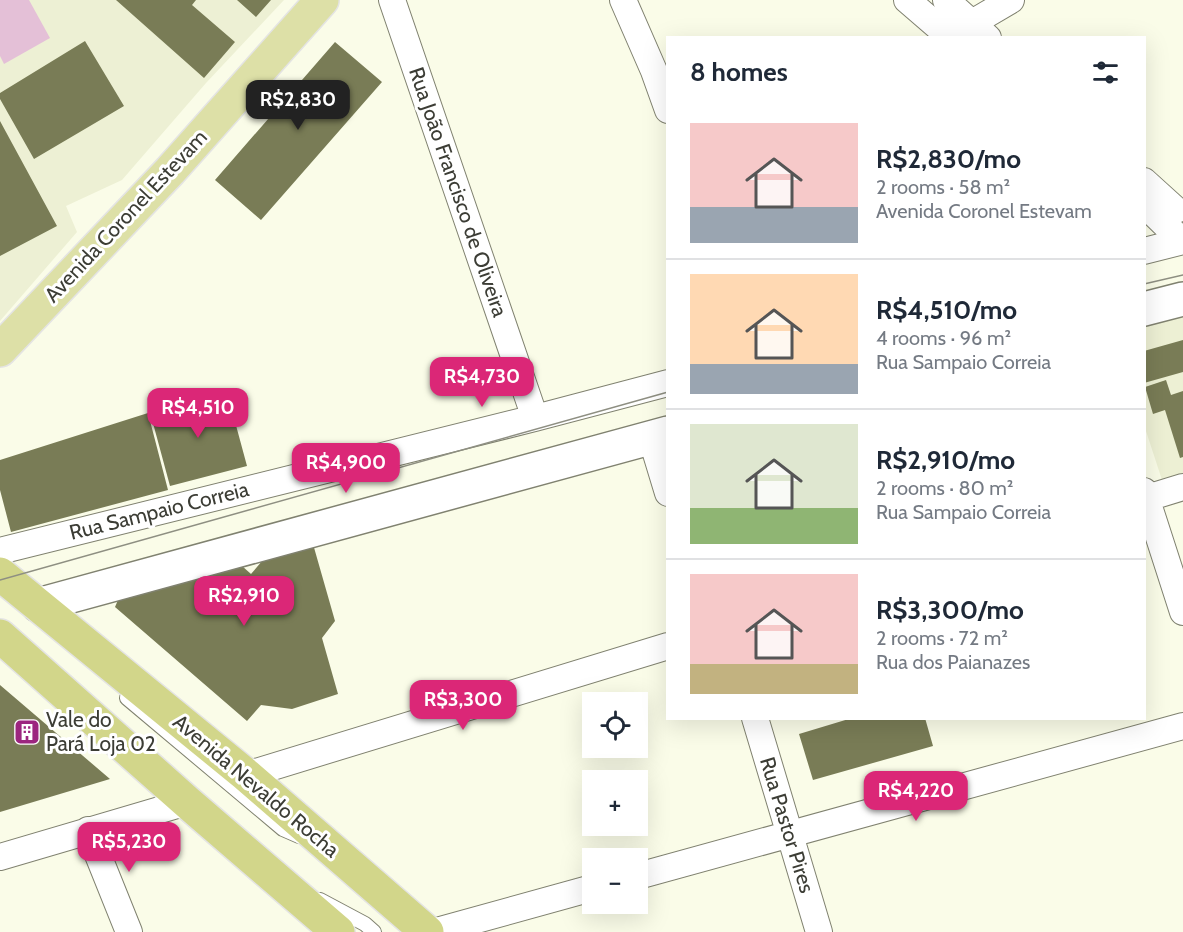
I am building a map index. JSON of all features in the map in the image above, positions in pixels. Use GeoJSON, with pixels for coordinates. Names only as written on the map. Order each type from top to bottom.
{"type":"FeatureCollection","features":[{"type":"Feature","properties":{"kind":"highway","name":"Avenida Nevaldo Rocha"},"geometry":{"type":"LineString","coordinates":[[0,574],[246,775],[427,932]]}},
{"type":"Feature","properties":{"kind":"highway"},"geometry":{"type":"LineString","coordinates":[[0,636],[338,932]]}},
{"type":"Feature","properties":{"kind":"main road","name":"Avenida Coronel Estevam"},"geometry":{"type":"LineString","coordinates":[[0,350],[170,171],[322,0]]}},
{"type":"Feature","properties":{"kind":"main road"},"geometry":{"type":"LineString","coordinates":[[1146,308],[1183,299]]}},
{"type":"Feature","properties":{"kind":"main road"},"geometry":{"type":"LineString","coordinates":[[50,614],[659,435]]}},
{"type":"Feature","properties":{"kind":"street","name":"Rua João Francisco de Oliveira"},"geometry":{"type":"LineString","coordinates":[[393,0],[535,418]]}},
{"type":"Feature","properties":{"kind":"street"},"geometry":{"type":"LineString","coordinates":[[622,0],[654,71],[666,104]]}},
{"type":"Feature","properties":{"kind":"street"},"geometry":{"type":"LineString","coordinates":[[907,0],[966,34]]}},
{"type":"Feature","properties":{"kind":"street"},"geometry":{"type":"LineString","coordinates":[[946,0],[966,34]]}},
{"type":"Feature","properties":{"kind":"street"},"geometry":{"type":"LineString","coordinates":[[966,34],[1011,0]]}},
{"type":"Feature","properties":{"kind":"street"},"geometry":{"type":"LineString","coordinates":[[1146,184],[1183,233]]}},
{"type":"Feature","properties":{"kind":"street"},"geometry":{"type":"LineString","coordinates":[[1146,205],[1183,233]]}},
{"type":"Feature","properties":{"kind":"street"},"geometry":{"type":"LineString","coordinates":[[1146,250],[1183,233]]}},
{"type":"Feature","properties":{"kind":"street","name":"Rua Sampaio Correia"},"geometry":{"type":"LineString","coordinates":[[0,551],[535,418],[666,383]]}},
{"type":"Feature","properties":{"kind":"street"},"geometry":{"type":"LineString","coordinates":[[659,435],[666,480]]}},
{"type":"Feature","properties":{"kind":"street"},"geometry":{"type":"LineString","coordinates":[[1146,496],[1183,487]]}},
{"type":"Feature","properties":{"kind":"street"},"geometry":{"type":"LineString","coordinates":[[1146,499],[1183,612]]}},
{"type":"Feature","properties":{"kind":"street"},"geometry":{"type":"LineString","coordinates":[[246,775],[666,647]]}},
{"type":"Feature","properties":{"kind":"street","name":"Rua Pastor Pires"},"geometry":{"type":"LineString","coordinates":[[756,720],[819,932]]}},
{"type":"Feature","properties":{"kind":"street"},"geometry":{"type":"LineString","coordinates":[[648,873],[1183,726]]}},
{"type":"Feature","properties":{"kind":"street"},"geometry":{"type":"LineString","coordinates":[[0,857],[187,802]]}},
{"type":"Feature","properties":{"kind":"street"},"geometry":{"type":"LineString","coordinates":[[88,830],[129,932]]}},
{"type":"Feature","properties":{"kind":"street"},"geometry":{"type":"LineString","coordinates":[[433,932],[582,891]]}},
{"type":"Feature","properties":{"kind":"lane"},"geometry":{"type":"LineString","coordinates":[[50,614],[131,702],[283,829],[333,851]]}},
{"type":"Feature","properties":{"kind":"lane"},"geometry":{"type":"LineString","coordinates":[[266,870],[365,924],[374,932]]}},
{"type":"Feature","properties":{"kind":"shaded area"},"geometry":{"type":"Polygon","coordinates":[[[0,0],[284,0],[206,83],[122,180],[66,206],[77,232],[0,321],[0,0]]]}},
{"type":"Feature","properties":{"kind":"shaded area"},"geometry":{"type":"Polygon","coordinates":[[[0,0],[29,0],[50,38],[4,64],[0,56],[0,0]]]}},
{"type":"Feature","properties":{"kind":"shaded area"},"geometry":{"type":"Polygon","coordinates":[[[1183,314],[1183,473],[1162,480],[1146,431],[1146,323],[1183,314]]]}},
{"type":"Feature","properties":{"kind":"building"},"geometry":{"type":"Polygon","coordinates":[[[116,0],[196,0],[192,5],[235,42],[204,78],[116,0]]]}},
{"type":"Feature","properties":{"kind":"building"},"geometry":{"type":"Polygon","coordinates":[[[237,0],[271,0],[256,17],[237,0]]]}},
{"type":"Feature","properties":{"kind":"building"},"geometry":{"type":"Polygon","coordinates":[[[85,41],[124,106],[34,159],[0,99],[0,93],[85,41]]]}},
{"type":"Feature","properties":{"kind":"building"},"geometry":{"type":"Polygon","coordinates":[[[335,42],[382,82],[261,220],[215,180],[335,42]]]}},
{"type":"Feature","properties":{"kind":"building"},"geometry":{"type":"Polygon","coordinates":[[[0,121],[57,226],[0,256],[0,121]]]}},
{"type":"Feature","properties":{"kind":"building"},"geometry":{"type":"Polygon","coordinates":[[[1183,340],[1183,372],[1146,382],[1146,350],[1183,340]]]}},
{"type":"Feature","properties":{"kind":"building"},"geometry":{"type":"Polygon","coordinates":[[[1166,380],[1171,395],[1183,391],[1183,457],[1180,458],[1165,410],[1153,414],[1146,387],[1166,380]]]}},
{"type":"Feature","properties":{"kind":"building"},"geometry":{"type":"Polygon","coordinates":[[[227,392],[247,466],[170,486],[150,412],[227,392]]]}},
{"type":"Feature","properties":{"kind":"building"},"geometry":{"type":"Polygon","coordinates":[[[148,413],[168,490],[11,532],[0,490],[0,460],[148,413]]]}},
{"type":"Feature","properties":{"kind":"building"},"geometry":{"type":"Polygon","coordinates":[[[311,537],[335,621],[322,638],[338,694],[292,709],[261,705],[247,721],[115,607],[124,586],[233,558],[251,574],[274,547],[311,537]]]}},
{"type":"Feature","properties":{"kind":"building","name":"Vale do Pará Loja 02"},"geometry":{"type":"Polygon","coordinates":[[[0,685],[110,779],[0,812],[0,685]]]}},
{"type":"Feature","properties":{"kind":"building"},"geometry":{"type":"Polygon","coordinates":[[[845,720],[926,720],[933,746],[813,780],[799,734],[845,720]]]}},
{"type":"Feature","properties":{"kind":"tram line"},"geometry":{"type":"LineString","coordinates":[[1146,284],[1183,275]]}},
{"type":"Feature","properties":{"kind":"tram line"},"geometry":{"type":"LineString","coordinates":[[0,580],[666,393]]}},
{"type":"Feature","properties":{"kind":"place","name":"Vale do Pará Loja 02"},"geometry":{"type":"Point","coordinates":[27,732]}}]}
